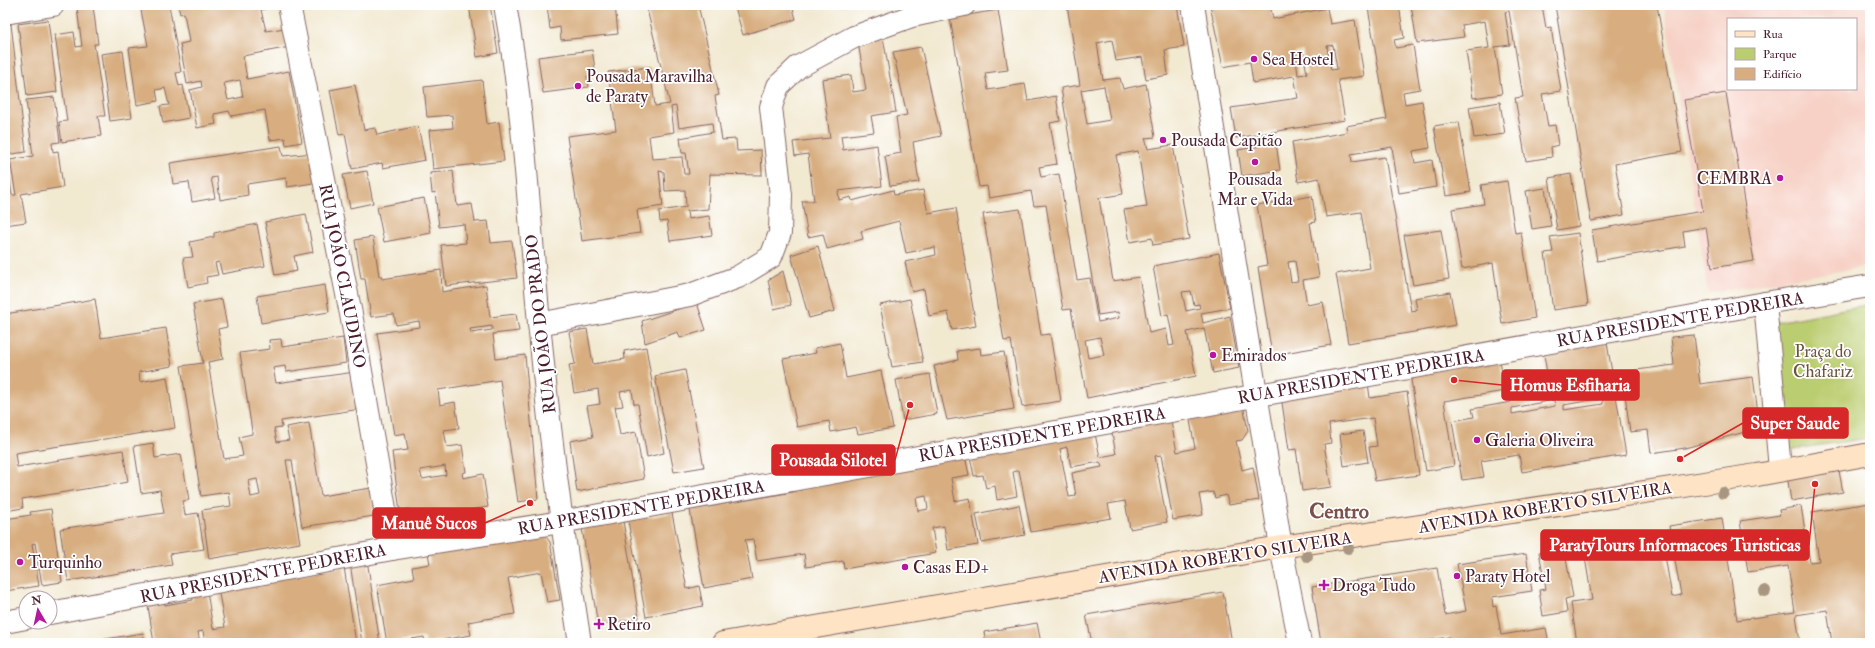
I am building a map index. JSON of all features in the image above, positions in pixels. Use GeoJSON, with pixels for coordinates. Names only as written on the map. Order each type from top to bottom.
{"type":"FeatureCollection","features":[{"type":"Feature","properties":{"kind":"street"},"geometry":{"type":"LineString","coordinates":[[5,13],[53,5]]}},
{"type":"Feature","properties":{"kind":"street","name":"RUA JOÃO CLAUDINO"},"geometry":{"type":"LineString","coordinates":[[289,5],[352,314],[392,549]]}},
{"type":"Feature","properties":{"kind":"street","name":"RUA JOÃO DO PRADO"},"geometry":{"type":"LineString","coordinates":[[505,5],[513,50],[522,123],[539,324],[561,522],[580,643]]}},
{"type":"Feature","properties":{"kind":"street"},"geometry":{"type":"LineString","coordinates":[[539,324],[690,295],[738,277],[771,257],[780,233],[781,194],[771,107],[778,86],[798,67],[854,37],[912,16],[964,5]]}},
{"type":"Feature","properties":{"kind":"street"},"geometry":{"type":"LineString","coordinates":[[1193,5],[1281,547],[1300,643]]}},
{"type":"Feature","properties":{"kind":"street","name":"RUA PRESIDENTE PEDREIRA"},"geometry":{"type":"LineString","coordinates":[[58,612],[392,549],[561,522],[1766,303],[1870,286]]}},
{"type":"Feature","properties":{"kind":"street"},"geometry":{"type":"LineString","coordinates":[[1766,303],[1780,470]]}},
{"type":"Feature","properties":{"kind":"street","name":"AVENIDA ROBERTO SILVEIRA"},"geometry":{"type":"LineString","coordinates":[[723,643],[1281,547],[1757,475],[1870,454]]}},
{"type":"Feature","properties":{"kind":"street"},"geometry":{"type":"LineString","coordinates":[[5,622],[18,620]]}},
{"type":"Feature","properties":{"kind":"shaded area","name":"CEMBRA"},"geometry":{"type":"Polygon","coordinates":[[[1664,5],[1870,5],[1870,266],[1708,293],[1664,5]]]}},
{"type":"Feature","properties":{"kind":"green space","name":"Praça do Chafariz"},"geometry":{"type":"Polygon","coordinates":[[[1870,304],[1870,438],[1787,450],[1772,323],[1870,304]]]}},
{"type":"Feature","properties":{"kind":"building"},"geometry":{"type":"Polygon","coordinates":[[[140,5],[169,5],[181,72],[176,73],[179,86],[183,85],[189,118],[163,123],[160,106],[169,105],[165,88],[156,90],[158,101],[137,105],[129,48],[148,46],[140,5]]]}},
{"type":"Feature","properties":{"kind":"building"},"geometry":{"type":"Polygon","coordinates":[[[178,5],[279,5],[261,10],[266,31],[291,27],[295,46],[243,56],[247,79],[289,71],[302,142],[286,145],[285,138],[270,140],[265,110],[231,116],[229,111],[214,114],[216,124],[197,128],[190,90],[202,87],[201,81],[187,84],[180,44],[189,42],[184,13],[180,14],[178,5]],[[240,80],[224,83],[228,100],[243,97],[240,80]]]}},
{"type":"Feature","properties":{"kind":"building"},"geometry":{"type":"Polygon","coordinates":[[[469,5],[490,5],[498,53],[477,57],[469,5]]]}},
{"type":"Feature","properties":{"kind":"building"},"geometry":{"type":"Polygon","coordinates":[[[547,5],[615,5],[618,34],[561,40],[560,27],[550,29],[547,5]]]}},
{"type":"Feature","properties":{"kind":"building"},"geometry":{"type":"Polygon","coordinates":[[[646,5],[698,5],[719,95],[715,96],[722,140],[736,139],[737,151],[761,150],[762,175],[710,174],[708,209],[687,211],[688,219],[709,216],[712,235],[670,241],[667,221],[660,222],[659,211],[686,207],[685,190],[665,191],[664,172],[659,171],[663,206],[637,210],[640,233],[582,241],[567,136],[616,130],[608,72],[650,67],[655,106],[670,104],[646,5]],[[676,106],[671,107],[674,132],[649,136],[652,159],[682,157],[684,174],[689,174],[686,153],[682,153],[680,138],[713,132],[712,123],[679,128],[676,106]]]}},
{"type":"Feature","properties":{"kind":"building"},"geometry":{"type":"Polygon","coordinates":[[[740,5],[792,5],[796,19],[743,35],[735,7],[740,5]]]}},
{"type":"Feature","properties":{"kind":"building"},"geometry":{"type":"Polygon","coordinates":[[[1067,5],[1177,5],[1184,47],[1165,50],[1168,75],[1146,79],[1142,57],[1116,61],[1112,40],[1097,43],[1103,80],[1120,78],[1123,89],[1146,84],[1155,137],[1145,138],[1148,149],[1173,145],[1189,239],[1153,245],[1152,238],[1130,242],[1124,210],[1147,207],[1138,151],[1116,155],[1123,194],[1099,198],[1113,281],[1139,277],[1149,333],[1166,329],[1169,346],[1174,345],[1168,314],[1162,316],[1153,266],[1219,253],[1230,308],[1201,313],[1203,323],[1230,316],[1239,368],[1213,373],[1204,328],[1187,332],[1196,376],[1087,398],[1071,309],[1063,310],[1046,205],[1034,206],[1031,191],[989,198],[987,186],[979,187],[950,18],[998,10],[1008,70],[985,73],[988,90],[1025,84],[1028,101],[1056,96],[1060,121],[1050,123],[1057,164],[1039,167],[1041,177],[1059,174],[1077,280],[1090,278],[1098,322],[1119,318],[1118,312],[1098,315],[1061,88],[1080,85],[1067,5]],[[1104,86],[1081,90],[1087,124],[1110,120],[1104,86]],[[1191,291],[1182,292],[1186,311],[1200,308],[1199,304],[1194,305],[1191,291]],[[1100,337],[1085,340],[1088,358],[1104,355],[1100,337]]]}},
{"type":"Feature","properties":{"kind":"building"},"geometry":{"type":"Polygon","coordinates":[[[1210,5],[1270,5],[1273,19],[1327,8],[1330,24],[1355,20],[1364,76],[1338,80],[1345,120],[1236,138],[1231,108],[1298,98],[1294,76],[1253,83],[1250,62],[1223,67],[1210,5]],[[1333,45],[1327,46],[1331,70],[1337,69],[1333,45]],[[1303,51],[1295,52],[1298,75],[1307,74],[1303,51]]]}},
{"type":"Feature","properties":{"kind":"building"},"geometry":{"type":"Polygon","coordinates":[[[1298,5],[1322,5],[1322,6],[1299,10],[1298,5]]]}},
{"type":"Feature","properties":{"kind":"building"},"geometry":{"type":"Polygon","coordinates":[[[1386,5],[1399,5],[1404,38],[1394,40],[1396,48],[1413,45],[1420,89],[1403,92],[1405,104],[1422,101],[1430,148],[1413,151],[1415,163],[1432,160],[1436,187],[1399,193],[1392,147],[1351,154],[1352,162],[1385,157],[1411,311],[1417,310],[1415,298],[1450,292],[1456,325],[1348,343],[1336,274],[1370,268],[1361,212],[1326,217],[1319,178],[1298,182],[1292,142],[1347,132],[1346,126],[1387,119],[1368,8],[1386,5]]]}},
{"type":"Feature","properties":{"kind":"building"},"geometry":{"type":"Polygon","coordinates":[[[1411,5],[1542,5],[1546,28],[1551,27],[1561,91],[1542,94],[1548,126],[1555,125],[1558,145],[1551,147],[1552,157],[1526,161],[1515,98],[1523,97],[1509,11],[1505,12],[1510,45],[1495,47],[1502,94],[1473,98],[1466,51],[1489,48],[1485,21],[1462,25],[1464,37],[1417,43],[1411,5]]]}},
{"type":"Feature","properties":{"kind":"building"},"geometry":{"type":"Polygon","coordinates":[[[1555,5],[1657,5],[1682,152],[1615,164],[1624,215],[1591,221],[1555,5]]]}},
{"type":"Feature","properties":{"kind":"building"},"geometry":{"type":"Polygon","coordinates":[[[93,6],[98,44],[94,44],[105,116],[98,116],[101,136],[62,142],[59,122],[67,121],[55,35],[74,32],[76,47],[82,46],[77,8],[93,6]]]}},
{"type":"Feature","properties":{"kind":"building"},"geometry":{"type":"Polygon","coordinates":[[[48,20],[57,92],[27,96],[18,24],[48,20]]]}},
{"type":"Feature","properties":{"kind":"building"},"geometry":{"type":"Polygon","coordinates":[[[11,24],[26,152],[5,155],[5,25],[11,24]]]}},
{"type":"Feature","properties":{"kind":"building"},"geometry":{"type":"Polygon","coordinates":[[[883,37],[896,112],[871,116],[874,132],[841,136],[843,150],[877,145],[882,186],[838,191],[839,200],[851,197],[852,201],[893,190],[894,195],[923,190],[928,213],[956,208],[976,326],[952,330],[948,312],[929,316],[924,289],[912,292],[905,262],[936,255],[935,247],[906,253],[899,221],[861,231],[863,239],[827,249],[823,234],[808,237],[802,201],[814,201],[808,154],[795,156],[793,142],[830,138],[822,79],[851,75],[853,92],[866,90],[858,42],[883,37]]]}},
{"type":"Feature","properties":{"kind":"building"},"geometry":{"type":"Polygon","coordinates":[[[921,47],[941,136],[913,142],[919,182],[890,186],[885,156],[901,153],[896,117],[907,115],[893,52],[921,47]]]}},
{"type":"Feature","properties":{"kind":"building"},"geometry":{"type":"Polygon","coordinates":[[[592,50],[596,75],[587,76],[589,87],[543,93],[538,57],[592,50]]]}},
{"type":"Feature","properties":{"kind":"building"},"geometry":{"type":"Polygon","coordinates":[[[123,51],[132,118],[110,121],[101,54],[123,51]]]}},
{"type":"Feature","properties":{"kind":"building"},"geometry":{"type":"Polygon","coordinates":[[[482,80],[487,124],[499,122],[504,161],[433,169],[429,130],[453,128],[452,115],[427,117],[424,87],[482,80]]]}},
{"type":"Feature","properties":{"kind":"building"},"geometry":{"type":"Polygon","coordinates":[[[355,85],[364,130],[375,128],[377,135],[418,126],[425,160],[383,168],[382,163],[352,169],[345,134],[339,135],[330,90],[355,85]]]}},
{"type":"Feature","properties":{"kind":"building"},"geometry":{"type":"Polygon","coordinates":[[[1726,93],[1754,261],[1712,268],[1706,227],[1683,231],[1685,246],[1597,261],[1592,230],[1703,211],[1684,100],[1726,93]]]}},
{"type":"Feature","properties":{"kind":"building"},"geometry":{"type":"Polygon","coordinates":[[[54,97],[60,142],[52,143],[53,152],[58,151],[63,187],[21,194],[26,222],[5,225],[5,161],[7,161],[12,195],[16,195],[10,160],[33,156],[26,100],[54,97]]]}},
{"type":"Feature","properties":{"kind":"building"},"geometry":{"type":"Polygon","coordinates":[[[1500,102],[1505,134],[1474,138],[1469,107],[1500,102]]]}},
{"type":"Feature","properties":{"kind":"building"},"geometry":{"type":"Polygon","coordinates":[[[1459,122],[1471,192],[1446,196],[1434,126],[1459,122]]]}},
{"type":"Feature","properties":{"kind":"building"},"geometry":{"type":"Polygon","coordinates":[[[1276,143],[1280,170],[1242,176],[1238,150],[1276,143]]]}},
{"type":"Feature","properties":{"kind":"building"},"geometry":{"type":"Polygon","coordinates":[[[281,146],[283,156],[314,153],[320,182],[287,187],[286,178],[247,184],[248,195],[220,200],[217,177],[211,178],[215,198],[192,202],[189,182],[173,184],[170,163],[281,146]]]}},
{"type":"Feature","properties":{"kind":"building"},"geometry":{"type":"Polygon","coordinates":[[[367,171],[373,203],[350,208],[343,175],[367,171]]]}},
{"type":"Feature","properties":{"kind":"building"},"geometry":{"type":"Polygon","coordinates":[[[453,171],[457,206],[472,204],[475,222],[488,221],[491,243],[512,241],[517,278],[446,286],[441,245],[466,243],[464,224],[439,227],[435,192],[432,193],[430,173],[453,171]]]}},
{"type":"Feature","properties":{"kind":"building"},"geometry":{"type":"Polygon","coordinates":[[[1571,174],[1579,226],[1557,230],[1549,178],[1571,174]]]}},
{"type":"Feature","properties":{"kind":"building"},"geometry":{"type":"Polygon","coordinates":[[[1507,181],[1515,233],[1521,232],[1535,318],[1502,324],[1493,263],[1462,269],[1452,209],[1484,204],[1481,185],[1507,181]]]}},
{"type":"Feature","properties":{"kind":"building"},"geometry":{"type":"Polygon","coordinates":[[[1545,188],[1551,226],[1532,229],[1526,191],[1545,188]]]}},
{"type":"Feature","properties":{"kind":"building"},"geometry":{"type":"Polygon","coordinates":[[[1312,196],[1316,222],[1310,223],[1319,277],[1303,280],[1307,305],[1323,302],[1331,345],[1272,355],[1258,267],[1267,265],[1257,205],[1312,196]],[[1295,261],[1288,262],[1291,282],[1298,281],[1295,261]]]}},
{"type":"Feature","properties":{"kind":"building"},"geometry":{"type":"Polygon","coordinates":[[[424,198],[431,233],[384,242],[377,207],[424,198]]]}},
{"type":"Feature","properties":{"kind":"building"},"geometry":{"type":"Polygon","coordinates":[[[1020,209],[1041,335],[1050,334],[1061,401],[1022,407],[1011,340],[1004,341],[983,214],[1020,209]]]}},
{"type":"Feature","properties":{"kind":"building"},"geometry":{"type":"Polygon","coordinates":[[[306,214],[313,252],[294,256],[297,271],[275,275],[265,222],[306,214]]]}},
{"type":"Feature","properties":{"kind":"building"},"geometry":{"type":"Polygon","coordinates":[[[257,224],[265,266],[222,274],[219,262],[215,263],[218,275],[206,277],[207,283],[188,287],[183,258],[193,257],[190,242],[214,237],[214,233],[257,224]]]}},
{"type":"Feature","properties":{"kind":"building"},"geometry":{"type":"Polygon","coordinates":[[[1441,230],[1449,279],[1413,285],[1404,235],[1441,230]]]}},
{"type":"Feature","properties":{"kind":"building"},"geometry":{"type":"Polygon","coordinates":[[[1578,233],[1588,305],[1553,310],[1545,253],[1553,252],[1550,237],[1578,233]]]}},
{"type":"Feature","properties":{"kind":"building"},"geometry":{"type":"Polygon","coordinates":[[[373,237],[379,276],[382,276],[382,279],[441,270],[442,292],[486,285],[490,317],[516,314],[519,331],[493,334],[496,359],[525,355],[538,499],[518,502],[500,380],[438,390],[440,405],[455,402],[459,428],[444,430],[447,447],[462,445],[466,472],[462,473],[463,478],[483,474],[488,507],[458,512],[459,518],[411,525],[409,509],[400,511],[392,452],[408,450],[405,433],[394,435],[377,333],[420,327],[419,321],[396,325],[394,314],[371,317],[365,279],[361,279],[355,240],[373,237]],[[492,326],[470,329],[471,333],[492,330],[492,326]],[[445,466],[420,470],[422,479],[446,475],[445,466]]]}},
{"type":"Feature","properties":{"kind":"building"},"geometry":{"type":"Polygon","coordinates":[[[818,246],[835,311],[809,318],[791,255],[818,246]]]}},
{"type":"Feature","properties":{"kind":"building"},"geometry":{"type":"Polygon","coordinates":[[[783,271],[791,305],[774,309],[768,280],[783,271]]]}},
{"type":"Feature","properties":{"kind":"building"},"geometry":{"type":"Polygon","coordinates":[[[325,285],[329,312],[261,323],[257,296],[325,285]]]}},
{"type":"Feature","properties":{"kind":"building"},"geometry":{"type":"Polygon","coordinates":[[[95,299],[101,338],[166,328],[172,366],[139,372],[140,382],[167,377],[175,428],[15,453],[17,467],[123,450],[128,482],[22,499],[23,508],[5,511],[5,314],[95,299]]]}},
{"type":"Feature","properties":{"kind":"building"},"geometry":{"type":"Polygon","coordinates":[[[222,299],[227,327],[218,329],[223,359],[208,362],[224,459],[243,456],[239,437],[252,434],[240,353],[270,349],[269,340],[281,339],[282,347],[343,338],[346,363],[286,372],[285,366],[273,368],[276,383],[355,372],[361,409],[281,421],[282,427],[274,428],[277,442],[289,440],[286,427],[309,423],[321,496],[371,488],[374,516],[302,527],[292,460],[286,460],[300,543],[209,559],[202,510],[231,506],[229,492],[201,496],[181,366],[203,363],[193,304],[222,299]],[[257,479],[248,481],[251,497],[260,495],[257,479]]]}},
{"type":"Feature","properties":{"kind":"building"},"geometry":{"type":"Polygon","coordinates":[[[910,299],[923,362],[892,367],[880,305],[910,299]]]}},
{"type":"Feature","properties":{"kind":"building"},"geometry":{"type":"Polygon","coordinates":[[[697,303],[706,330],[680,338],[678,332],[645,343],[642,321],[697,303]]]}},
{"type":"Feature","properties":{"kind":"building"},"geometry":{"type":"Polygon","coordinates":[[[587,329],[593,364],[625,359],[624,351],[646,347],[664,453],[647,457],[638,404],[634,404],[632,390],[620,392],[623,406],[615,407],[620,435],[636,432],[644,479],[577,492],[570,441],[593,437],[587,406],[600,404],[598,389],[574,393],[569,365],[575,364],[569,332],[587,329]]]}},
{"type":"Feature","properties":{"kind":"building"},"geometry":{"type":"Polygon","coordinates":[[[1694,335],[1700,384],[1753,377],[1760,428],[1685,448],[1651,453],[1648,430],[1630,432],[1622,372],[1674,365],[1671,337],[1694,335]]]}},
{"type":"Feature","properties":{"kind":"building"},"geometry":{"type":"Polygon","coordinates":[[[840,343],[846,378],[881,371],[893,428],[858,434],[856,427],[831,432],[829,421],[797,427],[783,359],[816,353],[815,348],[840,343]]]}},
{"type":"Feature","properties":{"kind":"building"},"geometry":{"type":"Polygon","coordinates":[[[1607,343],[1626,455],[1522,472],[1519,455],[1481,461],[1484,477],[1462,480],[1452,421],[1474,417],[1472,409],[1511,402],[1509,390],[1560,381],[1558,372],[1547,374],[1544,354],[1607,343]],[[1602,398],[1564,405],[1564,410],[1603,404],[1602,398]],[[1554,400],[1512,408],[1512,414],[1555,406],[1554,400]]]}},
{"type":"Feature","properties":{"kind":"building"},"geometry":{"type":"Polygon","coordinates":[[[980,348],[981,355],[1004,352],[1014,409],[947,420],[934,366],[958,360],[957,351],[980,348]]]}},
{"type":"Feature","properties":{"kind":"building"},"geometry":{"type":"Polygon","coordinates":[[[1500,360],[1505,391],[1444,401],[1454,466],[1426,471],[1410,374],[1500,360]]]}},
{"type":"Feature","properties":{"kind":"building"},"geometry":{"type":"Polygon","coordinates":[[[685,370],[704,467],[674,472],[655,376],[685,370]]]}},
{"type":"Feature","properties":{"kind":"building"},"geometry":{"type":"Polygon","coordinates":[[[930,374],[937,414],[903,420],[896,380],[930,374]]]}},
{"type":"Feature","properties":{"kind":"building"},"geometry":{"type":"Polygon","coordinates":[[[1368,383],[1370,398],[1407,392],[1419,475],[1375,481],[1369,447],[1377,446],[1373,418],[1329,424],[1331,443],[1324,444],[1331,487],[1302,491],[1296,449],[1289,450],[1281,396],[1368,383]]]}},
{"type":"Feature","properties":{"kind":"building"},"geometry":{"type":"Polygon","coordinates":[[[1243,405],[1248,431],[1242,440],[1236,441],[1242,470],[1253,467],[1259,500],[1229,505],[1226,495],[1215,498],[1213,492],[1199,494],[1203,515],[1173,520],[1161,455],[1155,456],[1167,522],[1130,529],[1125,501],[1108,504],[1111,518],[1031,532],[1019,470],[1013,472],[1017,496],[997,500],[995,486],[986,488],[983,475],[974,476],[970,457],[1095,434],[1100,457],[1116,454],[1111,428],[1170,417],[1177,452],[1195,448],[1189,415],[1243,405]],[[1067,447],[1060,449],[1069,497],[1076,496],[1072,473],[1102,467],[1100,462],[1071,467],[1067,447]]]}},
{"type":"Feature","properties":{"kind":"building"},"geometry":{"type":"Polygon","coordinates":[[[1363,431],[1368,462],[1344,466],[1340,434],[1363,431]]]}},
{"type":"Feature","properties":{"kind":"building"},"geometry":{"type":"Polygon","coordinates":[[[153,443],[155,458],[181,454],[189,500],[183,501],[185,515],[198,513],[204,549],[170,554],[172,565],[68,581],[60,529],[164,513],[160,490],[141,493],[134,446],[153,443]]]}},
{"type":"Feature","properties":{"kind":"building"},"geometry":{"type":"Polygon","coordinates":[[[965,456],[969,475],[951,478],[955,501],[970,498],[978,545],[948,550],[944,526],[932,528],[936,553],[844,569],[843,561],[806,567],[804,554],[757,561],[753,539],[745,540],[752,579],[704,588],[690,510],[793,492],[844,479],[965,456]],[[926,496],[916,498],[918,511],[928,509],[926,496]]]}},
{"type":"Feature","properties":{"kind":"building"},"geometry":{"type":"Polygon","coordinates":[[[1838,466],[1843,492],[1791,501],[1787,475],[1838,466]]]}},
{"type":"Feature","properties":{"kind":"building"},"geometry":{"type":"Polygon","coordinates":[[[1870,503],[1870,643],[1832,643],[1827,610],[1796,615],[1800,643],[1577,643],[1571,603],[1592,600],[1583,545],[1661,532],[1672,597],[1681,595],[1669,526],[1722,518],[1737,620],[1795,612],[1788,566],[1748,572],[1740,521],[1780,515],[1779,510],[1801,506],[1810,562],[1819,561],[1812,512],[1870,503]]]}},
{"type":"Feature","properties":{"kind":"building"},"geometry":{"type":"Polygon","coordinates":[[[1019,505],[1025,535],[982,543],[976,514],[1019,505]]]}},
{"type":"Feature","properties":{"kind":"building"},"geometry":{"type":"Polygon","coordinates":[[[51,509],[62,582],[42,585],[35,543],[32,544],[39,586],[5,591],[5,519],[31,515],[30,512],[51,509]]]}},
{"type":"Feature","properties":{"kind":"building"},"geometry":{"type":"Polygon","coordinates":[[[672,513],[687,589],[699,586],[703,606],[646,617],[628,521],[672,513]]]}},
{"type":"Feature","properties":{"kind":"building"},"geometry":{"type":"Polygon","coordinates":[[[623,521],[639,618],[598,625],[582,528],[623,521]]]}},
{"type":"Feature","properties":{"kind":"building"},"geometry":{"type":"Polygon","coordinates":[[[540,529],[550,542],[560,600],[547,602],[541,572],[508,578],[515,614],[468,622],[471,635],[425,643],[424,637],[387,643],[377,585],[414,578],[412,567],[430,564],[428,553],[540,529]]]}},
{"type":"Feature","properties":{"kind":"building"},"geometry":{"type":"Polygon","coordinates":[[[1564,548],[1573,597],[1565,599],[1567,612],[1543,616],[1539,590],[1546,589],[1539,552],[1564,548]]]}},
{"type":"Feature","properties":{"kind":"building"},"geometry":{"type":"Polygon","coordinates":[[[1526,554],[1532,591],[1492,597],[1493,607],[1496,606],[1501,635],[1546,628],[1549,643],[1450,643],[1449,637],[1408,643],[1321,643],[1312,587],[1437,568],[1445,615],[1466,611],[1457,564],[1526,554]]]}},
{"type":"Feature","properties":{"kind":"building"},"geometry":{"type":"Polygon","coordinates":[[[367,560],[380,643],[362,643],[350,563],[367,560]]]}},
{"type":"Feature","properties":{"kind":"building"},"geometry":{"type":"Polygon","coordinates":[[[344,567],[356,643],[205,643],[203,631],[198,632],[200,643],[154,643],[147,600],[163,597],[165,605],[193,600],[192,593],[207,591],[213,629],[225,627],[218,588],[344,567]]]}},
{"type":"Feature","properties":{"kind":"building"},"geometry":{"type":"Polygon","coordinates":[[[1223,592],[1232,643],[1092,643],[1086,615],[1223,592]]]}},
{"type":"Feature","properties":{"kind":"building"},"geometry":{"type":"Polygon","coordinates":[[[1037,623],[1041,643],[986,643],[984,632],[1037,623]]]}},
{"type":"Feature","properties":{"kind":"building"},"geometry":{"type":"Polygon","coordinates":[[[143,633],[145,643],[86,643],[86,642],[143,633]]]}},
{"type":"Feature","properties":{"kind":"place","name":"Sea Hostel"},"geometry":{"type":"Point","coordinates":[1254,59]}},
{"type":"Feature","properties":{"kind":"place","name":"Pousada Maravilha de Paraty"},"geometry":{"type":"Point","coordinates":[578,86]}},
{"type":"Feature","properties":{"kind":"place","name":"Pousada Capitão"},"geometry":{"type":"Point","coordinates":[1163,140]}},
{"type":"Feature","properties":{"kind":"place","name":"Pousada Mar e Vida"},"geometry":{"type":"Point","coordinates":[1255,162]}},
{"type":"Feature","properties":{"kind":"place","name":"CEMBRA"},"geometry":{"type":"Point","coordinates":[1780,178]}},
{"type":"Feature","properties":{"kind":"place","name":"Emirados"},"geometry":{"type":"Point","coordinates":[1213,355]}},
{"type":"Feature","properties":{"kind":"place","name":"Homus Esfiharia"},"geometry":{"type":"Point","coordinates":[1454,380]}},
{"type":"Feature","properties":{"kind":"place","name":"Pousada Silotel"},"geometry":{"type":"Point","coordinates":[910,405]}},
{"type":"Feature","properties":{"kind":"place","name":"Galeria Oliveira"},"geometry":{"type":"Point","coordinates":[1477,440]}},
{"type":"Feature","properties":{"kind":"place","name":"Super Saude"},"geometry":{"type":"Point","coordinates":[1680,459]}},
{"type":"Feature","properties":{"kind":"place","name":"ParatyTours Informacoes Turisticas"},"geometry":{"type":"Point","coordinates":[1815,484]}},
{"type":"Feature","properties":{"kind":"place","name":"Manuê Sucos"},"geometry":{"type":"Point","coordinates":[530,503]}},
{"type":"Feature","properties":{"kind":"place","name":"Turquinho"},"geometry":{"type":"Point","coordinates":[20,562]}},
{"type":"Feature","properties":{"kind":"place","name":"Casas ED+"},"geometry":{"type":"Point","coordinates":[905,567]}},
{"type":"Feature","properties":{"kind":"place","name":"Paraty Hotel"},"geometry":{"type":"Point","coordinates":[1457,576]}},
{"type":"Feature","properties":{"kind":"place","name":"Droga Tudo"},"geometry":{"type":"Point","coordinates":[1324,585]}},
{"type":"Feature","properties":{"kind":"place","name":"Retiro"},"geometry":{"type":"Point","coordinates":[599,624]}},
{"type":"Feature","properties":{"kind":"district","name":"Centro"},"geometry":{"type":"Point","coordinates":[1339,511]}}]}
